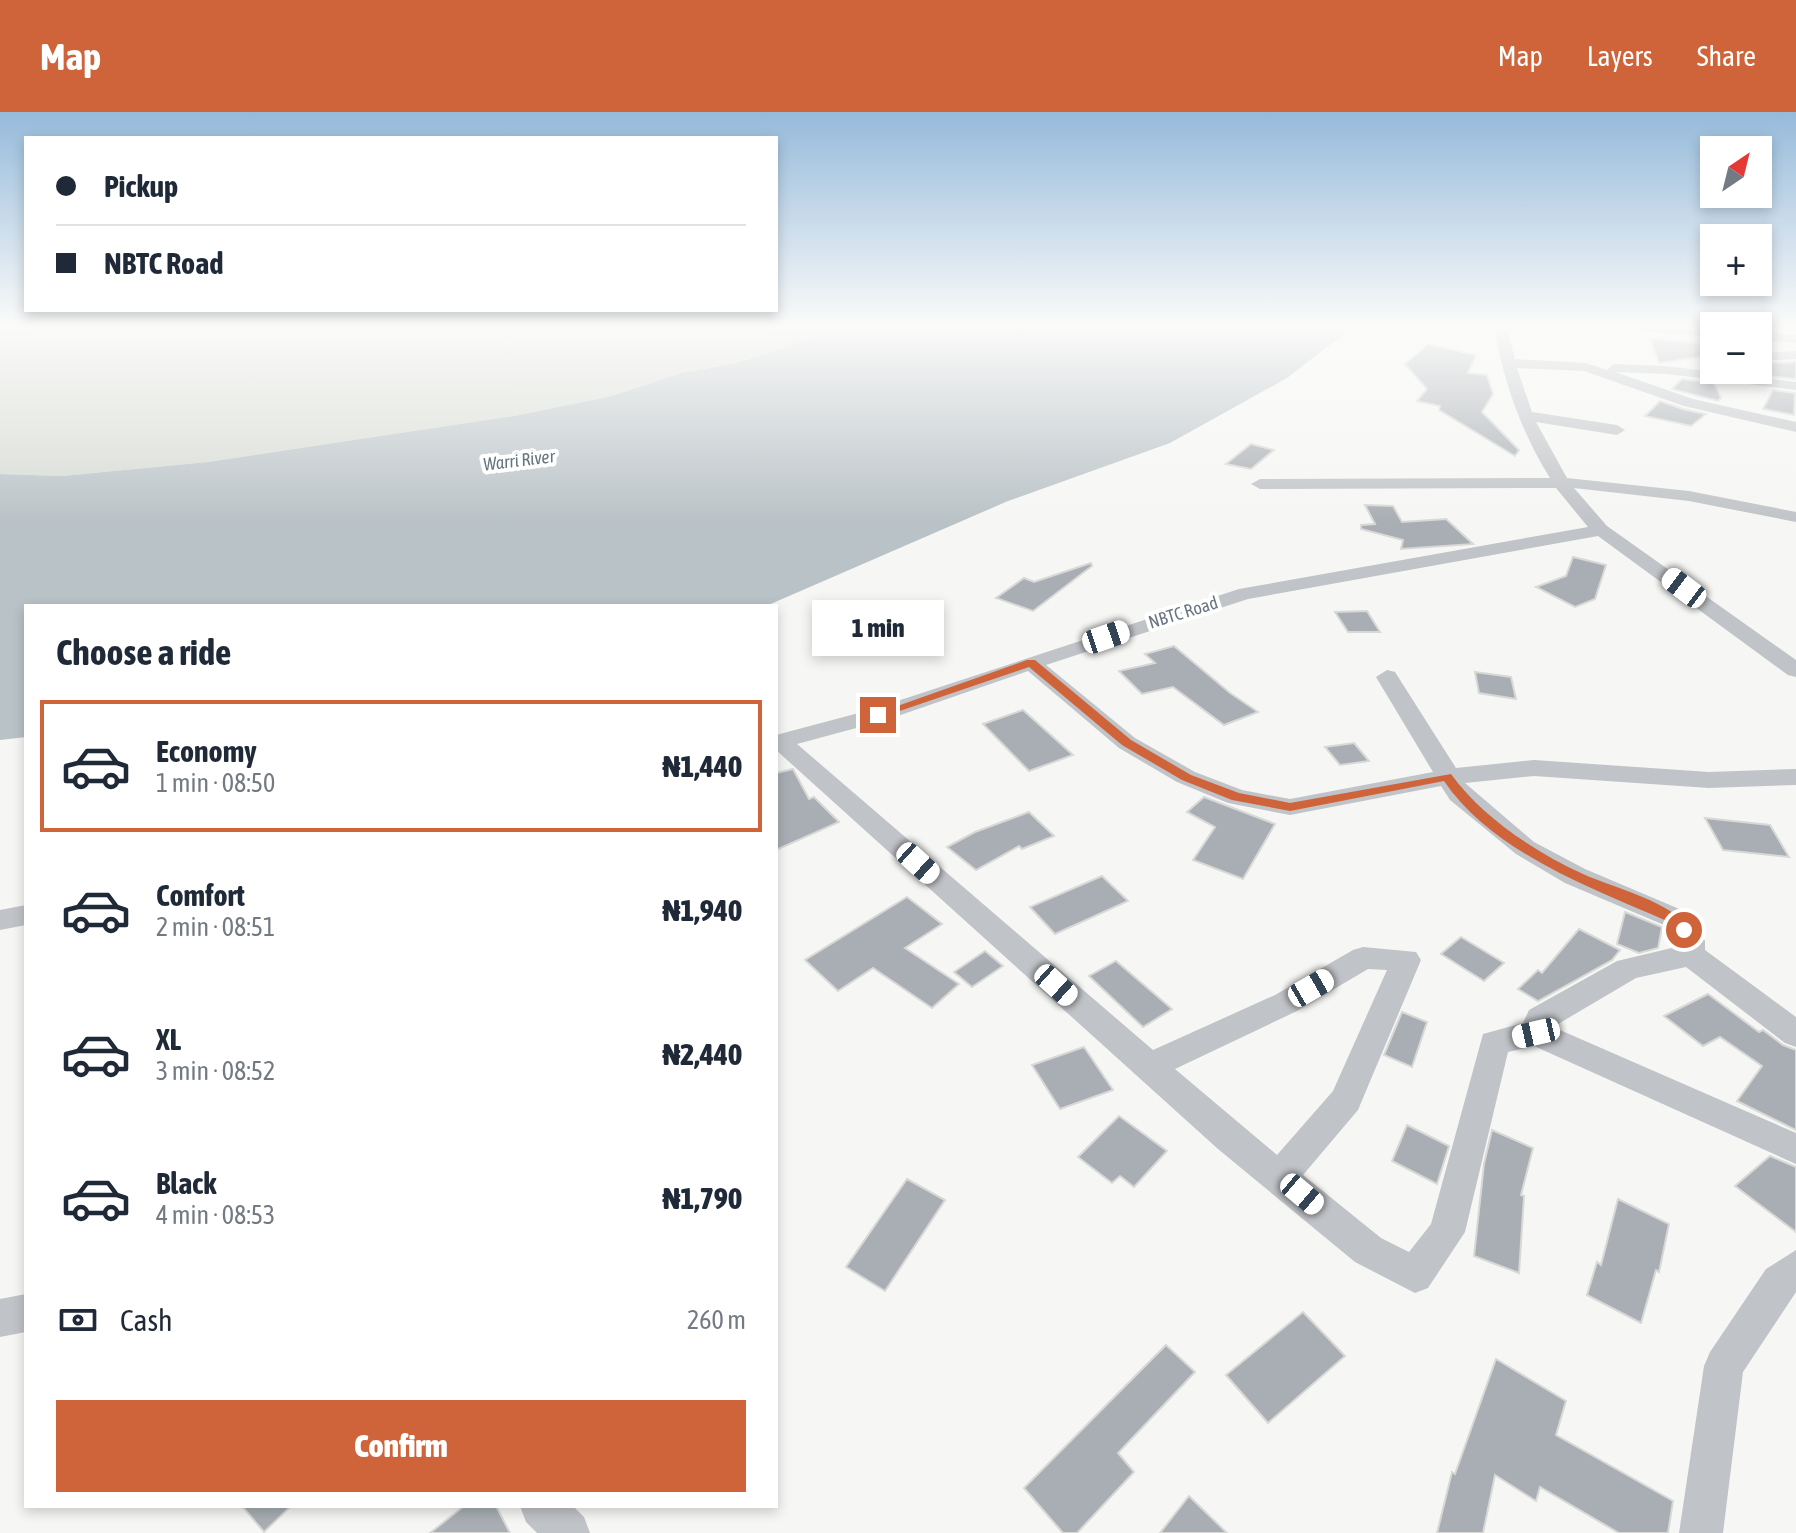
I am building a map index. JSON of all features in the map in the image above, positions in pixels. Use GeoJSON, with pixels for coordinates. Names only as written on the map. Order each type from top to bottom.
{"type":"FeatureCollection","features":[{"type":"Feature","properties":{"kind":"street"},"geometry":{"type":"LineString","coordinates":[[1518,390],[1545,459],[1574,504],[1601,530],[1796,670]]}},
{"type":"Feature","properties":{"kind":"street"},"geometry":{"type":"LineString","coordinates":[[1653,390],[1689,403],[1796,427]]}},
{"type":"Feature","properties":{"kind":"street"},"geometry":{"type":"LineString","coordinates":[[1528,416],[1617,430]]}},
{"type":"Feature","properties":{"kind":"street"},"geometry":{"type":"LineString","coordinates":[[1260,484],[1425,485],[1558,481],[1689,496],[1796,517]]}},
{"type":"Feature","properties":{"kind":"street","name":"NBTC Road"},"geometry":{"type":"LineString","coordinates":[[778,742],[878,715],[1246,593],[1601,530]]}},
{"type":"Feature","properties":{"kind":"street"},"geometry":{"type":"LineString","coordinates":[[1031,663],[1127,743],[1186,777],[1237,797],[1290,807],[1447,777],[1534,768],[1709,780],[1796,777]]}},
{"type":"Feature","properties":{"kind":"street"},"geometry":{"type":"LineString","coordinates":[[1387,677],[1459,794],[1525,848],[1575,876],[1674,918],[1690,941],[1691,955],[1796,1034]]}},
{"type":"Feature","properties":{"kind":"street"},"geometry":{"type":"LineString","coordinates":[[778,742],[1148,1067],[1368,1250],[1415,1275],[1447,1232],[1494,1043],[1536,1033],[1796,1149]]}},
{"type":"Feature","properties":{"kind":"street"},"geometry":{"type":"LineString","coordinates":[[0,920],[24,915]]}},
{"type":"Feature","properties":{"kind":"street"},"geometry":{"type":"LineString","coordinates":[[1536,1033],[1540,1019],[1628,969],[1691,955]]}},
{"type":"Feature","properties":{"kind":"street"},"geometry":{"type":"LineString","coordinates":[[1148,1067],[1286,1003],[1363,958],[1406,960],[1346,1100],[1280,1176]]}},
{"type":"Feature","properties":{"kind":"street"},"geometry":{"type":"LineString","coordinates":[[1701,1533],[1724,1366],[1790,1281]]}},
{"type":"Feature","properties":{"kind":"street"},"geometry":{"type":"LineString","coordinates":[[0,1318],[24,1313]]}},
{"type":"Feature","properties":{"kind":"street"},"geometry":{"type":"LineString","coordinates":[[544,1508],[568,1533]]}},
{"type":"Feature","properties":{"kind":"shaded area"},"geometry":{"type":"Polygon","coordinates":[[[0,390],[629,390],[514,416],[208,462],[62,476],[0,474],[0,390]]]}},
{"type":"Feature","properties":{"kind":"water","name":"Warri River"},"geometry":{"type":"Polygon","coordinates":[[[629,390],[1265,390],[1170,443],[1008,501],[771,604],[24,604],[24,737],[0,740],[0,474],[62,476],[208,462],[514,416],[629,390]]]}},
{"type":"Feature","properties":{"kind":"building"},"geometry":{"type":"Polygon","coordinates":[[[1426,390],[1492,390],[1493,394],[1482,412],[1519,450],[1515,456],[1439,410],[1440,406],[1417,401],[1426,390]]]}},
{"type":"Feature","properties":{"kind":"building"},"geometry":{"type":"Polygon","coordinates":[[[1677,390],[1717,390],[1721,398],[1718,401],[1677,390]]]}},
{"type":"Feature","properties":{"kind":"building"},"geometry":{"type":"Polygon","coordinates":[[[1773,390],[1795,393],[1794,415],[1763,409],[1773,390]]]}},
{"type":"Feature","properties":{"kind":"building"},"geometry":{"type":"Polygon","coordinates":[[[1660,401],[1706,414],[1691,426],[1645,416],[1660,401]]]}},
{"type":"Feature","properties":{"kind":"building"},"geometry":{"type":"Polygon","coordinates":[[[1251,444],[1274,450],[1251,469],[1226,464],[1251,444]]]}},
{"type":"Feature","properties":{"kind":"building"},"geometry":{"type":"Polygon","coordinates":[[[1365,505],[1393,506],[1402,522],[1446,519],[1473,544],[1401,549],[1403,540],[1361,529],[1361,525],[1375,524],[1365,505]]]}},
{"type":"Feature","properties":{"kind":"building"},"geometry":{"type":"Polygon","coordinates":[[[1573,557],[1606,565],[1595,599],[1575,607],[1536,587],[1566,576],[1573,557]]]}},
{"type":"Feature","properties":{"kind":"building"},"geometry":{"type":"Polygon","coordinates":[[[1091,563],[1092,566],[1033,611],[996,598],[1024,578],[1034,582],[1091,563]]]}},
{"type":"Feature","properties":{"kind":"building"},"geometry":{"type":"Polygon","coordinates":[[[1367,611],[1380,632],[1348,632],[1335,612],[1367,611]]]}},
{"type":"Feature","properties":{"kind":"building"},"geometry":{"type":"Polygon","coordinates":[[[1174,646],[1258,712],[1224,725],[1173,687],[1142,694],[1119,671],[1155,663],[1145,654],[1174,646]]]}},
{"type":"Feature","properties":{"kind":"building"},"geometry":{"type":"Polygon","coordinates":[[[1475,672],[1511,677],[1516,699],[1479,693],[1475,672]]]}},
{"type":"Feature","properties":{"kind":"building"},"geometry":{"type":"Polygon","coordinates":[[[1023,710],[1073,755],[1029,771],[983,724],[1023,710]]]}},
{"type":"Feature","properties":{"kind":"building"},"geometry":{"type":"Polygon","coordinates":[[[1354,743],[1369,761],[1340,765],[1325,747],[1354,743]]]}},
{"type":"Feature","properties":{"kind":"building"},"geometry":{"type":"Polygon","coordinates":[[[793,769],[809,799],[814,797],[839,822],[778,849],[778,773],[793,769]]]}},
{"type":"Feature","properties":{"kind":"building"},"geometry":{"type":"Polygon","coordinates":[[[1204,797],[1275,824],[1243,879],[1193,860],[1215,827],[1187,812],[1204,797]]]}},
{"type":"Feature","properties":{"kind":"building"},"geometry":{"type":"Polygon","coordinates":[[[1029,812],[1054,836],[1022,849],[1019,846],[976,870],[947,847],[975,832],[1029,812]]]}},
{"type":"Feature","properties":{"kind":"building"},"geometry":{"type":"Polygon","coordinates":[[[1705,818],[1770,825],[1789,857],[1723,850],[1705,818]]]}},
{"type":"Feature","properties":{"kind":"building"},"geometry":{"type":"Polygon","coordinates":[[[1102,876],[1128,901],[1055,934],[1030,907],[1102,876]]]}},
{"type":"Feature","properties":{"kind":"building"},"geometry":{"type":"Polygon","coordinates":[[[907,897],[942,924],[905,948],[959,984],[932,1008],[873,968],[838,991],[805,960],[907,897]]]}},
{"type":"Feature","properties":{"kind":"building"},"geometry":{"type":"Polygon","coordinates":[[[1625,912],[1662,927],[1658,948],[1639,953],[1617,944],[1625,912]]]}},
{"type":"Feature","properties":{"kind":"building"},"geometry":{"type":"Polygon","coordinates":[[[1579,929],[1620,950],[1612,960],[1538,1001],[1518,989],[1538,970],[1542,973],[1579,929]]]}},
{"type":"Feature","properties":{"kind":"building"},"geometry":{"type":"Polygon","coordinates":[[[1461,937],[1504,963],[1484,981],[1441,954],[1461,937]]]}},
{"type":"Feature","properties":{"kind":"building"},"geometry":{"type":"Polygon","coordinates":[[[985,951],[1003,966],[972,987],[954,972],[985,951]]]}},
{"type":"Feature","properties":{"kind":"building"},"geometry":{"type":"Polygon","coordinates":[[[1116,961],[1172,1009],[1143,1027],[1089,976],[1116,961]]]}},
{"type":"Feature","properties":{"kind":"building"},"geometry":{"type":"Polygon","coordinates":[[[1708,994],[1759,1032],[1763,1030],[1783,1045],[1796,1050],[1796,1130],[1737,1101],[1762,1066],[1720,1037],[1703,1046],[1664,1016],[1708,994]]]}},
{"type":"Feature","properties":{"kind":"building"},"geometry":{"type":"Polygon","coordinates":[[[1402,1012],[1427,1022],[1412,1067],[1384,1055],[1402,1012]]]}},
{"type":"Feature","properties":{"kind":"building"},"geometry":{"type":"Polygon","coordinates":[[[1084,1047],[1113,1090],[1060,1109],[1032,1065],[1084,1047]]]}},
{"type":"Feature","properties":{"kind":"building"},"geometry":{"type":"Polygon","coordinates":[[[1119,1116],[1167,1151],[1134,1187],[1120,1176],[1112,1183],[1078,1157],[1119,1116]]]}},
{"type":"Feature","properties":{"kind":"building"},"geometry":{"type":"Polygon","coordinates":[[[1407,1125],[1449,1146],[1437,1184],[1392,1161],[1407,1125]]]}},
{"type":"Feature","properties":{"kind":"building"},"geometry":{"type":"Polygon","coordinates":[[[1492,1130],[1533,1148],[1521,1195],[1524,1196],[1519,1273],[1474,1256],[1484,1164],[1492,1130]]]}},
{"type":"Feature","properties":{"kind":"building"},"geometry":{"type":"Polygon","coordinates":[[[1770,1156],[1796,1167],[1796,1232],[1735,1186],[1770,1156]]]}},
{"type":"Feature","properties":{"kind":"building"},"geometry":{"type":"Polygon","coordinates":[[[907,1179],[945,1200],[885,1291],[846,1267],[907,1179]]]}},
{"type":"Feature","properties":{"kind":"building"},"geometry":{"type":"Polygon","coordinates":[[[1618,1199],[1669,1224],[1659,1272],[1656,1270],[1641,1323],[1587,1295],[1597,1262],[1601,1265],[1618,1199]]]}},
{"type":"Feature","properties":{"kind":"building"},"geometry":{"type":"Polygon","coordinates":[[[1303,1312],[1345,1356],[1268,1423],[1226,1375],[1303,1312]]]}},
{"type":"Feature","properties":{"kind":"building"},"geometry":{"type":"Polygon","coordinates":[[[1166,1345],[1195,1372],[1118,1453],[1134,1472],[1077,1533],[1063,1533],[1024,1488],[1166,1345]]]}},
{"type":"Feature","properties":{"kind":"building"},"geometry":{"type":"Polygon","coordinates":[[[1496,1359],[1566,1401],[1556,1435],[1673,1501],[1668,1533],[1619,1533],[1540,1487],[1536,1501],[1495,1475],[1483,1533],[1437,1533],[1452,1472],[1455,1474],[1496,1359]]]}},
{"type":"Feature","properties":{"kind":"building"},"geometry":{"type":"Polygon","coordinates":[[[1189,1496],[1227,1533],[1160,1533],[1189,1496]]]}},
{"type":"Feature","properties":{"kind":"building"},"geometry":{"type":"Polygon","coordinates":[[[244,1508],[289,1508],[264,1532],[244,1508]]]}},
{"type":"Feature","properties":{"kind":"building"},"geometry":{"type":"Polygon","coordinates":[[[461,1508],[497,1508],[510,1533],[430,1533],[461,1508]]]}},
{"type":"Feature","properties":{"kind":"route"},"geometry":{"type":"LineString","coordinates":[[878,715],[1031,663],[1127,743],[1186,777],[1237,797],[1290,807],[1447,777],[1459,794],[1525,848],[1575,876],[1674,918],[1684,930]]}}]}
